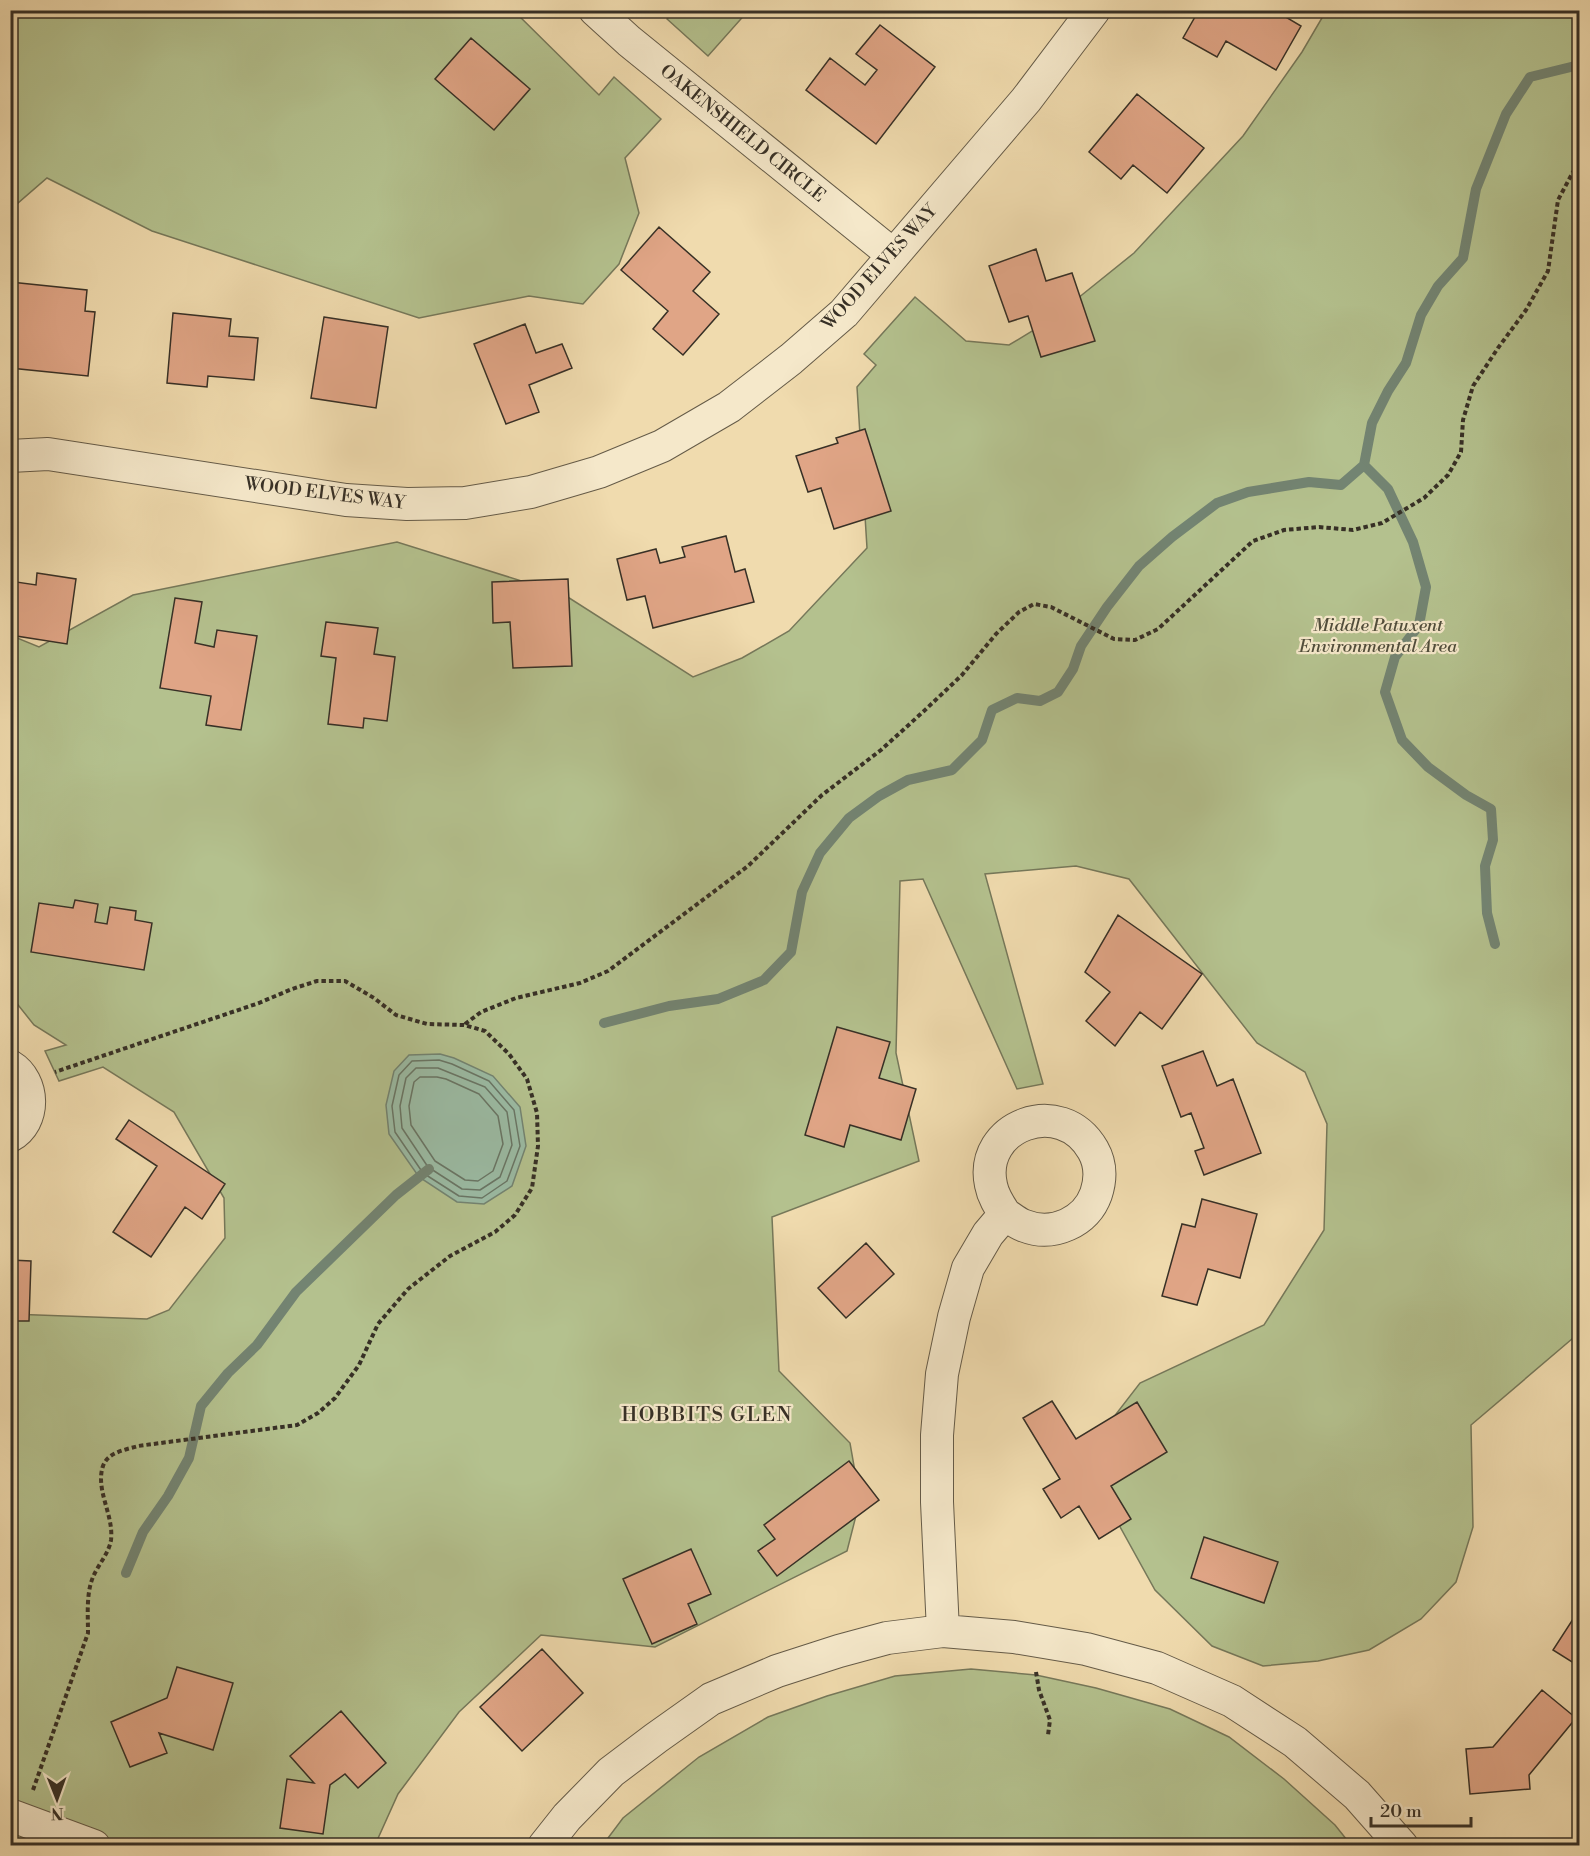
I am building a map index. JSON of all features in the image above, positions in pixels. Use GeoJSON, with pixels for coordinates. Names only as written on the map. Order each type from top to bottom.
{"type":"FeatureCollection","features":[{"type":"Feature","properties":{"kind":"street","name":"OAKENSHIELD CIRCLE"},"geometry":{"type":"LineString","coordinates":[[595,10],[892,254]]}},
{"type":"Feature","properties":{"kind":"street","name":"WOOD ELVES WAY"},"geometry":{"type":"LineString","coordinates":[[10,456],[48,454],[346,500],[407,504],[465,502],[531,492],[599,472],[662,447],[729,407],[791,359],[844,313],[892,254],[1026,100],[1094,10]]}},
{"type":"Feature","properties":{"kind":"street"},"geometry":{"type":"LineString","coordinates":[[10,1136],[24,1123],[29,1110],[29,1094],[18,1074]]}},
{"type":"Feature","properties":{"kind":"street"},"geometry":{"type":"LineString","coordinates":[[943,1631],[937,1502],[937,1435],[942,1374],[954,1317],[968,1268],[988,1234],[1005,1214]]}},
{"type":"Feature","properties":{"kind":"street"},"geometry":{"type":"LineString","coordinates":[[544,1845],[567,1817],[612,1772],[656,1737],[711,1700],[777,1671],[839,1651],[887,1638],[943,1631],[1086,1649],[1157,1668],[1232,1701],[1295,1742],[1357,1794],[1402,1845]]}},
{"type":"Feature","properties":{"kind":"street"},"geometry":{"type":"LineString","coordinates":[[17,1817],[94,1845]]}},
{"type":"Feature","properties":{"kind":"path"},"geometry":{"type":"LineString","coordinates":[[465,1025],[481,1012],[516,998],[580,983],[608,971],[748,866],[822,795],[880,750],[924,711],[962,675],[996,634],[1019,612],[1034,604],[1051,607],[1114,639],[1135,640],[1158,629],[1253,541],[1284,530],[1320,527],[1353,530],[1382,523],[1424,498],[1448,475],[1461,452],[1463,420],[1473,386],[1526,310],[1548,272],[1558,200],[1574,172],[1580,168]]}},
{"type":"Feature","properties":{"kind":"path"},"geometry":{"type":"LineString","coordinates":[[17,1817],[88,1633],[87,1608],[92,1578],[111,1541],[110,1516],[101,1487],[104,1465],[114,1453],[138,1446],[297,1425],[318,1413],[335,1398],[359,1365],[378,1324],[408,1289],[450,1256],[495,1232],[515,1215],[532,1188],[538,1146],[537,1113],[527,1078],[509,1054],[485,1031],[465,1025],[427,1024],[396,1015],[374,998],[345,981],[317,981],[197,1024],[18,1074]]}},
{"type":"Feature","properties":{"kind":"path"},"geometry":{"type":"LineString","coordinates":[[1036,1641],[1035,1671],[1050,1720],[1048,1735]]}},
{"type":"Feature","properties":{"kind":"green space"},"geometry":{"type":"Polygon","coordinates":[[[11,11],[514,11],[599,95],[614,77],[661,119],[625,158],[639,213],[619,264],[583,304],[529,296],[419,318],[152,231],[47,178],[11,209],[11,11]]]}},
{"type":"Feature","properties":{"kind":"green space"},"geometry":{"type":"Polygon","coordinates":[[[674,11],[748,11],[708,56],[667,19],[674,11]]]}},
{"type":"Feature","properties":{"kind":"green space","name":"Middle Patuxent Environmental Area"},"geometry":{"type":"Polygon","coordinates":[[[1326,11],[1579,11],[1579,1333],[1471,1425],[1473,1527],[1456,1582],[1421,1619],[1369,1650],[1318,1661],[1263,1666],[1212,1646],[1155,1590],[1093,1478],[1106,1427],[1140,1383],[1264,1325],[1324,1230],[1327,1124],[1305,1072],[1257,1043],[1129,879],[1076,866],[985,874],[1043,1084],[1017,1089],[923,879],[900,881],[896,1053],[919,1161],[772,1217],[779,1371],[850,1443],[860,1500],[847,1551],[655,1647],[541,1635],[459,1712],[398,1794],[375,1845],[11,1845],[11,1314],[147,1319],[169,1310],[225,1238],[224,1198],[174,1112],[103,1067],[59,1081],[45,1051],[66,1045],[34,1025],[11,996],[10,635],[39,647],[133,595],[397,542],[563,594],[693,677],[742,658],[789,631],[867,548],[857,387],[876,365],[864,354],[915,297],[966,341],[1009,345],[1052,319],[1134,253],[1243,136],[1302,52],[1326,11]]]}},
{"type":"Feature","properties":{"kind":"green space"},"geometry":{"type":"Polygon","coordinates":[[[971,1669],[1036,1675],[1096,1688],[1170,1709],[1229,1737],[1284,1779],[1335,1825],[1351,1845],[602,1846],[623,1818],[699,1757],[768,1717],[827,1696],[895,1676],[971,1669]]]}},
{"type":"Feature","properties":{"kind":"water"},"geometry":{"type":"Polygon","coordinates":[[[440,1054],[493,1076],[520,1107],[526,1146],[512,1186],[484,1204],[457,1202],[419,1177],[389,1134],[386,1105],[394,1071],[409,1055],[440,1054]]]}},
{"type":"Feature","properties":{"kind":"building"},"geometry":{"type":"Polygon","coordinates":[[[1199,10],[1274,10],[1301,26],[1276,70],[1226,41],[1217,57],[1183,38],[1199,10]]]}},
{"type":"Feature","properties":{"kind":"building"},"geometry":{"type":"Polygon","coordinates":[[[880,25],[935,67],[876,144],[806,90],[830,58],[865,85],[877,70],[856,54],[880,25]]]}},
{"type":"Feature","properties":{"kind":"building"},"geometry":{"type":"Polygon","coordinates":[[[471,38],[530,89],[494,130],[435,79],[471,38]]]}},
{"type":"Feature","properties":{"kind":"building"},"geometry":{"type":"Polygon","coordinates":[[[1137,94],[1204,148],[1167,193],[1133,165],[1121,179],[1089,152],[1137,94]]]}},
{"type":"Feature","properties":{"kind":"building"},"geometry":{"type":"Polygon","coordinates":[[[659,227],[710,272],[693,291],[719,314],[683,355],[653,329],[668,311],[621,270],[659,227]]]}},
{"type":"Feature","properties":{"kind":"building"},"geometry":{"type":"Polygon","coordinates":[[[1036,249],[1046,281],[1072,273],[1095,341],[1041,357],[1028,316],[1009,322],[989,266],[1036,249]]]}},
{"type":"Feature","properties":{"kind":"building"},"geometry":{"type":"Polygon","coordinates":[[[10,282],[87,290],[85,311],[95,312],[88,376],[10,368],[10,282]]]}},
{"type":"Feature","properties":{"kind":"building"},"geometry":{"type":"Polygon","coordinates":[[[173,313],[231,319],[229,336],[258,338],[254,380],[208,376],[207,387],[167,383],[173,313]]]}},
{"type":"Feature","properties":{"kind":"building"},"geometry":{"type":"Polygon","coordinates":[[[324,317],[388,327],[376,408],[311,398],[324,317]]]}},
{"type":"Feature","properties":{"kind":"building"},"geometry":{"type":"Polygon","coordinates":[[[525,324],[536,353],[562,344],[572,368],[529,385],[539,412],[506,424],[474,344],[525,324]]]}},
{"type":"Feature","properties":{"kind":"building"},"geometry":{"type":"Polygon","coordinates":[[[865,429],[891,511],[834,529],[821,488],[808,492],[796,456],[838,443],[836,438],[865,429]]]}},
{"type":"Feature","properties":{"kind":"building"},"geometry":{"type":"Polygon","coordinates":[[[726,536],[735,572],[745,569],[754,602],[653,628],[645,596],[627,600],[617,559],[656,549],[660,563],[685,557],[682,547],[726,536]]]}},
{"type":"Feature","properties":{"kind":"building"},"geometry":{"type":"Polygon","coordinates":[[[37,573],[76,579],[67,644],[10,635],[10,581],[36,585],[37,573]]]}},
{"type":"Feature","properties":{"kind":"building"},"geometry":{"type":"Polygon","coordinates":[[[568,579],[572,666],[513,668],[510,622],[493,623],[492,582],[568,579]]]}},
{"type":"Feature","properties":{"kind":"building"},"geometry":{"type":"Polygon","coordinates":[[[175,598],[202,602],[195,643],[214,647],[217,630],[257,636],[241,730],[206,725],[211,696],[160,688],[175,598]]]}},
{"type":"Feature","properties":{"kind":"building"},"geometry":{"type":"Polygon","coordinates":[[[326,622],[378,628],[374,654],[395,657],[387,721],[364,718],[363,728],[328,724],[336,658],[321,656],[326,622]]]}},
{"type":"Feature","properties":{"kind":"building"},"geometry":{"type":"Polygon","coordinates":[[[75,900],[98,904],[95,922],[107,924],[110,907],[136,911],[135,920],[152,923],[144,970],[31,952],[39,903],[73,908],[75,900]]]}},
{"type":"Feature","properties":{"kind":"building"},"geometry":{"type":"Polygon","coordinates":[[[1118,915],[1202,974],[1162,1029],[1140,1012],[1115,1046],[1086,1021],[1110,992],[1085,972],[1118,915]]]}},
{"type":"Feature","properties":{"kind":"building"},"geometry":{"type":"Polygon","coordinates":[[[837,1027],[890,1042],[879,1078],[916,1089],[901,1140],[850,1125],[844,1147],[805,1135],[837,1027]]]}},
{"type":"Feature","properties":{"kind":"building"},"geometry":{"type":"Polygon","coordinates":[[[1203,1051],[1217,1086],[1233,1079],[1261,1153],[1204,1175],[1195,1151],[1204,1148],[1191,1113],[1181,1117],[1162,1066],[1203,1051]]]}},
{"type":"Feature","properties":{"kind":"building"},"geometry":{"type":"Polygon","coordinates":[[[129,1120],[225,1184],[202,1219],[185,1207],[151,1257],[113,1232],[157,1166],[116,1139],[129,1120]]]}},
{"type":"Feature","properties":{"kind":"building"},"geometry":{"type":"Polygon","coordinates":[[[1202,1199],[1257,1214],[1240,1278],[1208,1269],[1197,1305],[1162,1296],[1182,1224],[1195,1227],[1202,1199]]]}},
{"type":"Feature","properties":{"kind":"building"},"geometry":{"type":"Polygon","coordinates":[[[866,1243],[894,1274],[846,1318],[818,1288],[866,1243]]]}},
{"type":"Feature","properties":{"kind":"building"},"geometry":{"type":"Polygon","coordinates":[[[10,1260],[31,1261],[29,1321],[10,1321],[10,1260]]]}},
{"type":"Feature","properties":{"kind":"building"},"geometry":{"type":"Polygon","coordinates":[[[1052,1401],[1076,1439],[1137,1402],[1167,1452],[1111,1486],[1131,1519],[1099,1539],[1079,1506],[1061,1518],[1043,1489],[1060,1479],[1023,1418],[1052,1401]]]}},
{"type":"Feature","properties":{"kind":"building"},"geometry":{"type":"Polygon","coordinates":[[[849,1461],[879,1500],[777,1576],[758,1551],[775,1539],[764,1525],[849,1461]]]}},
{"type":"Feature","properties":{"kind":"building"},"geometry":{"type":"Polygon","coordinates":[[[1204,1537],[1278,1562],[1264,1603],[1191,1578],[1204,1537]]]}},
{"type":"Feature","properties":{"kind":"building"},"geometry":{"type":"Polygon","coordinates":[[[691,1549],[711,1594],[688,1604],[697,1624],[652,1644],[623,1579],[691,1549]]]}},
{"type":"Feature","properties":{"kind":"building"},"geometry":{"type":"Polygon","coordinates":[[[1575,1616],[1580,1619],[1580,1667],[1553,1650],[1575,1616]]]}},
{"type":"Feature","properties":{"kind":"building"},"geometry":{"type":"Polygon","coordinates":[[[542,1649],[583,1693],[522,1751],[480,1707],[542,1649]]]}},
{"type":"Feature","properties":{"kind":"building"},"geometry":{"type":"Polygon","coordinates":[[[177,1667],[233,1683],[213,1750],[159,1733],[167,1753],[130,1767],[111,1722],[167,1698],[177,1667]]]}},
{"type":"Feature","properties":{"kind":"building"},"geometry":{"type":"Polygon","coordinates":[[[1542,1690],[1576,1718],[1529,1775],[1530,1789],[1470,1794],[1466,1749],[1493,1747],[1542,1690]]]}},
{"type":"Feature","properties":{"kind":"building"},"geometry":{"type":"Polygon","coordinates":[[[341,1711],[386,1763],[358,1788],[345,1774],[330,1785],[323,1834],[280,1828],[287,1779],[314,1783],[290,1756],[341,1711]]]}},
{"type":"Feature","properties":{"kind":"waterway"},"geometry":{"type":"LineString","coordinates":[[604,1023],[669,1006],[718,999],[764,980],[791,952],[802,892],[820,853],[849,818],[879,796],[908,780],[952,770],[982,740],[992,710],[1017,698],[1040,701],[1058,692],[1073,669],[1081,646],[1107,607],[1139,566],[1172,537],[1217,503],[1248,492],[1309,482],[1341,485],[1364,465],[1372,423],[1388,391],[1406,363],[1421,315],[1438,286],[1463,258],[1476,189],[1506,114],[1530,77],[1575,66],[1580,62]]}},
{"type":"Feature","properties":{"kind":"waterway"},"geometry":{"type":"LineString","coordinates":[[1364,465],[1388,489],[1413,542],[1426,587],[1419,625],[1395,657],[1385,692],[1402,740],[1428,767],[1466,795],[1491,809],[1493,840],[1485,866],[1487,913],[1495,944]]}},
{"type":"Feature","properties":{"kind":"waterway"},"geometry":{"type":"LineString","coordinates":[[126,1573],[143,1532],[168,1496],[189,1458],[201,1406],[228,1373],[257,1345],[296,1292],[396,1195],[429,1169]]}},
{"type":"Feature","properties":{"kind":"district","name":"HOBBITS GLEN"},"geometry":{"type":"Point","coordinates":[707,1414]}}]}
